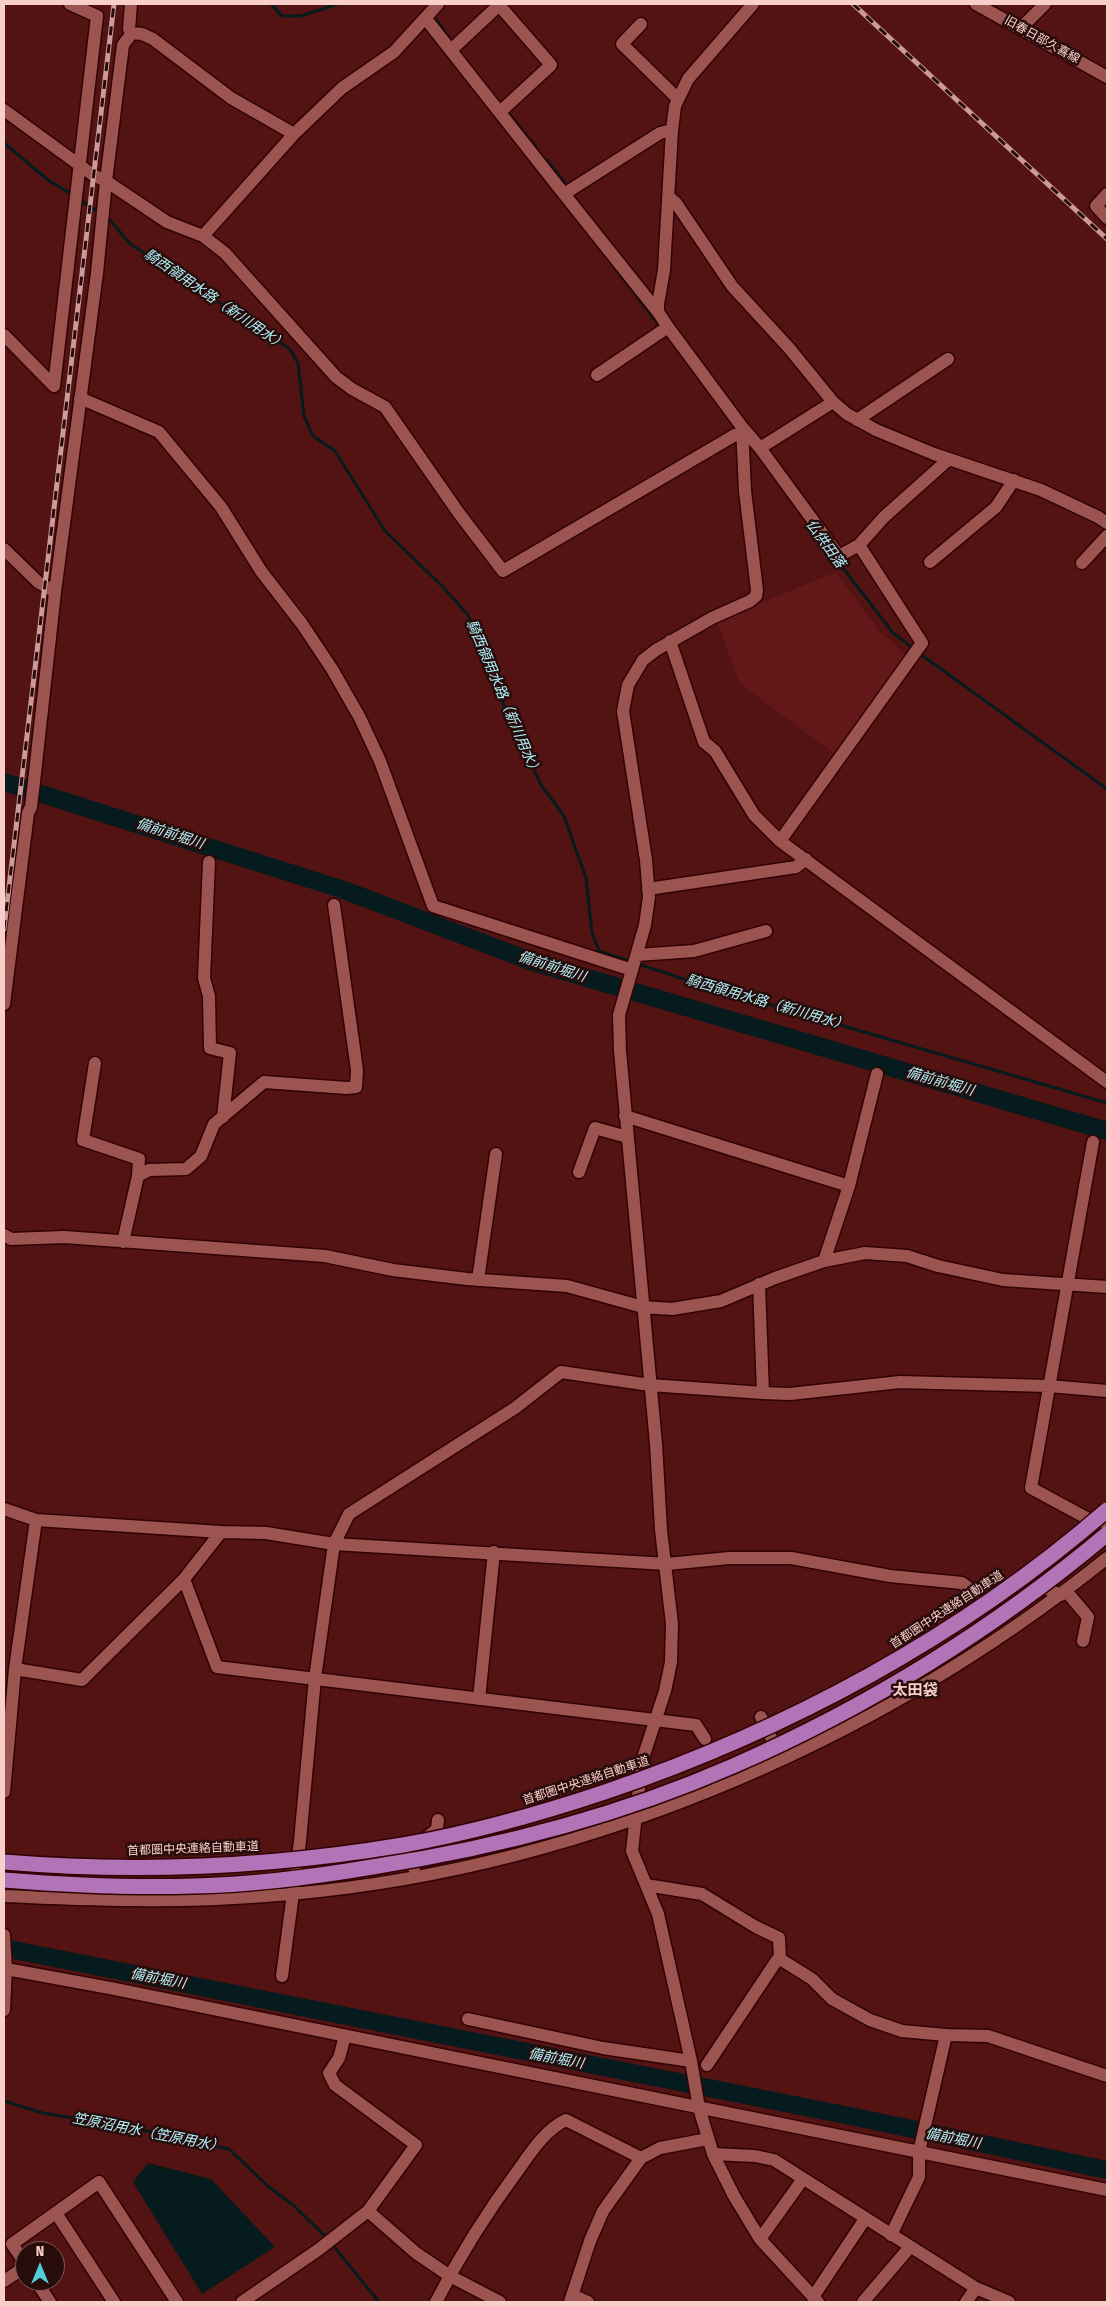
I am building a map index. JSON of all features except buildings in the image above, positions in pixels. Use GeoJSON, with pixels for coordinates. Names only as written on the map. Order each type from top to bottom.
{"type":"FeatureCollection","features":[{"type":"Feature","properties":{"kind":"highway","name":"首都圏中央連絡自動車道"},"geometry":{"type":"LineString","coordinates":[[4,1862],[90,1866],[177,1867],[272,1861],[403,1845],[472,1831],[556,1808],[651,1776],[723,1748],[806,1708],[901,1658],[968,1616],[1028,1574],[1107,1510]]}},
{"type":"Feature","properties":{"kind":"highway"},"geometry":{"type":"LineString","coordinates":[[4,1880],[80,1885],[186,1886],[255,1883],[420,1860],[563,1826],[610,1812],[733,1766],[813,1727],[907,1676],[978,1631],[1045,1584],[1107,1534]]}},
{"type":"Feature","properties":{"kind":"street"},"geometry":{"type":"LineString","coordinates":[[4,335],[54,386],[78,164],[98,10],[70,4]]}},
{"type":"Feature","properties":{"kind":"street"},"geometry":{"type":"LineString","coordinates":[[131,4],[129,29],[132,33]]}},
{"type":"Feature","properties":{"kind":"street"},"geometry":{"type":"LineString","coordinates":[[203,236],[294,134],[342,88],[394,52],[438,4]]}},
{"type":"Feature","properties":{"kind":"street"},"geometry":{"type":"LineString","coordinates":[[658,312],[664,270],[672,130],[678,99],[694,72],[753,4]]}},
{"type":"Feature","properties":{"kind":"street","name":"旧春日部久喜線"},"geometry":{"type":"LineString","coordinates":[[976,4],[1107,77]]}},
{"type":"Feature","properties":{"kind":"street"},"geometry":{"type":"LineString","coordinates":[[1021,28],[1045,4]]}},
{"type":"Feature","properties":{"kind":"street"},"geometry":{"type":"LineString","coordinates":[[451,50],[499,5],[551,65],[500,112]]}},
{"type":"Feature","properties":{"kind":"street"},"geometry":{"type":"LineString","coordinates":[[426,19],[658,312],[741,430],[760,448],[839,556],[859,545],[884,517],[949,459]]}},
{"type":"Feature","properties":{"kind":"street"},"geometry":{"type":"LineString","coordinates":[[641,24],[622,44],[678,99]]}},
{"type":"Feature","properties":{"kind":"street"},"geometry":{"type":"LineString","coordinates":[[132,33],[142,34],[153,39],[231,98],[294,134]]}},
{"type":"Feature","properties":{"kind":"street"},"geometry":{"type":"LineString","coordinates":[[4,1004],[28,813],[35,776],[55,592],[97,273],[123,45],[132,33]]}},
{"type":"Feature","properties":{"kind":"street"},"geometry":{"type":"LineString","coordinates":[[4,110],[78,164],[166,222],[203,236],[225,253],[336,378],[352,389],[385,406],[458,512],[503,571],[741,430]]}},
{"type":"Feature","properties":{"kind":"street"},"geometry":{"type":"LineString","coordinates":[[564,194],[660,133],[672,130]]}},
{"type":"Feature","properties":{"kind":"street"},"geometry":{"type":"LineString","coordinates":[[1107,194],[1096,206],[1107,218]]}},
{"type":"Feature","properties":{"kind":"street"},"geometry":{"type":"LineString","coordinates":[[669,197],[676,203],[732,286],[789,348],[834,402],[857,420],[876,430],[949,459],[1014,480],[1089,512],[1107,524]]}},
{"type":"Feature","properties":{"kind":"street"},"geometry":{"type":"LineString","coordinates":[[597,375],[668,327]]}},
{"type":"Feature","properties":{"kind":"street"},"geometry":{"type":"LineString","coordinates":[[857,420],[948,359]]}},
{"type":"Feature","properties":{"kind":"street"},"geometry":{"type":"LineString","coordinates":[[80,398],[160,432],[221,507],[261,571],[302,624],[332,669],[360,718],[380,760],[433,906],[632,970]]}},
{"type":"Feature","properties":{"kind":"street"},"geometry":{"type":"LineString","coordinates":[[760,448],[834,402]]}},
{"type":"Feature","properties":{"kind":"street"},"geometry":{"type":"LineString","coordinates":[[741,430],[745,491],[757,590],[756,596],[750,601],[670,641],[643,660],[628,685],[623,711],[648,889],[645,925],[622,1001],[620,1051],[656,1444],[661,1530],[667,1564],[672,1624],[671,1662],[656,1721],[642,1761],[634,1818],[632,1851],[658,1914],[691,2061],[699,2108],[708,2139],[713,2154],[734,2196],[760,2239],[815,2300],[865,2219]]}},
{"type":"Feature","properties":{"kind":"street"},"geometry":{"type":"LineString","coordinates":[[930,562],[996,507],[1014,480]]}},
{"type":"Feature","properties":{"kind":"street"},"geometry":{"type":"LineString","coordinates":[[1082,563],[1107,536]]}},
{"type":"Feature","properties":{"kind":"street"},"geometry":{"type":"LineString","coordinates":[[780,841],[922,643],[859,545]]}},
{"type":"Feature","properties":{"kind":"street"},"geometry":{"type":"LineString","coordinates":[[4,549],[38,582],[55,592]]}},
{"type":"Feature","properties":{"kind":"street"},"geometry":{"type":"LineString","coordinates":[[670,641],[704,742],[715,751],[754,815],[780,841],[1107,1082]]}},
{"type":"Feature","properties":{"kind":"street"},"geometry":{"type":"LineString","coordinates":[[648,889],[796,867],[806,860]]}},
{"type":"Feature","properties":{"kind":"street"},"geometry":{"type":"LineString","coordinates":[[209,862],[204,978],[209,996],[210,1048],[230,1053],[223,1117]]}},
{"type":"Feature","properties":{"kind":"street"},"geometry":{"type":"LineString","coordinates":[[138,1176],[149,1170],[186,1169],[201,1156],[214,1124],[264,1082],[356,1087],[357,1070],[334,905]]}},
{"type":"Feature","properties":{"kind":"street"},"geometry":{"type":"LineString","coordinates":[[636,955],[694,951],[766,931]]}},
{"type":"Feature","properties":{"kind":"street"},"geometry":{"type":"LineString","coordinates":[[94,1063],[83,1140],[139,1159],[138,1176],[123,1242]]}},
{"type":"Feature","properties":{"kind":"street"},"geometry":{"type":"LineString","coordinates":[[824,1260],[849,1186],[877,1074]]}},
{"type":"Feature","properties":{"kind":"street"},"geometry":{"type":"LineString","coordinates":[[626,1116],[849,1186]]}},
{"type":"Feature","properties":{"kind":"street"},"geometry":{"type":"LineString","coordinates":[[579,1172],[595,1128],[627,1136]]}},
{"type":"Feature","properties":{"kind":"street"},"geometry":{"type":"LineString","coordinates":[[1093,1142],[1031,1488],[1107,1530]]}},
{"type":"Feature","properties":{"kind":"street"},"geometry":{"type":"LineString","coordinates":[[478,1280],[496,1154]]}},
{"type":"Feature","properties":{"kind":"street"},"geometry":{"type":"LineString","coordinates":[[4,1235],[11,1238],[64,1237],[325,1256],[393,1270],[478,1280],[567,1286],[643,1307],[672,1309],[721,1301],[759,1284],[824,1260],[865,1253],[907,1256],[938,1266],[1004,1280],[1107,1287]]}},
{"type":"Feature","properties":{"kind":"street"},"geometry":{"type":"LineString","coordinates":[[759,1284],[763,1393]]}},
{"type":"Feature","properties":{"kind":"street"},"geometry":{"type":"LineString","coordinates":[[282,1976],[300,1840],[315,1678],[334,1544],[349,1514],[515,1408],[561,1372],[650,1384],[790,1394],[900,1382],[1049,1386],[1107,1391]]}},
{"type":"Feature","properties":{"kind":"street"},"geometry":{"type":"LineString","coordinates":[[4,1509],[36,1520],[221,1532],[266,1533],[334,1544],[494,1552],[667,1564],[729,1558],[791,1558],[890,1576],[962,1583],[975,1593]]}},
{"type":"Feature","properties":{"kind":"street"},"geometry":{"type":"LineString","coordinates":[[4,1792],[15,1669],[36,1520]]}},
{"type":"Feature","properties":{"kind":"street"},"geometry":{"type":"LineString","coordinates":[[15,1669],[82,1680],[184,1579],[221,1532]]}},
{"type":"Feature","properties":{"kind":"street"},"geometry":{"type":"LineString","coordinates":[[480,1699],[494,1552]]}},
{"type":"Feature","properties":{"kind":"street"},"geometry":{"type":"LineString","coordinates":[[4,1896],[134,1900],[216,1899],[292,1894],[415,1876],[538,1849],[709,1791],[781,1759],[905,1697],[1064,1593],[1107,1558]]}},
{"type":"Feature","properties":{"kind":"street"},"geometry":{"type":"LineString","coordinates":[[184,1579],[217,1668],[315,1678],[696,1725],[705,1739]]}},
{"type":"Feature","properties":{"kind":"street"},"geometry":{"type":"LineString","coordinates":[[998,1579],[1003,1586],[1040,1586],[1064,1593],[1088,1617],[1083,1641]]}},
{"type":"Feature","properties":{"kind":"street"},"geometry":{"type":"LineString","coordinates":[[761,1717],[781,1759]]}},
{"type":"Feature","properties":{"kind":"street"},"geometry":{"type":"LineString","coordinates":[[415,1876],[412,1849],[437,1828],[438,1820]]}},
{"type":"Feature","properties":{"kind":"street"},"geometry":{"type":"LineString","coordinates":[[646,1885],[702,1894],[756,1927],[779,1938],[780,1958]]}},
{"type":"Feature","properties":{"kind":"street"},"geometry":{"type":"LineString","coordinates":[[4,1935],[6,1968],[4,2010]]}},
{"type":"Feature","properties":{"kind":"street"},"geometry":{"type":"LineString","coordinates":[[780,1958],[812,1978],[832,1999],[870,2020],[902,2031],[988,2036],[1107,2076]]}},
{"type":"Feature","properties":{"kind":"street"},"geometry":{"type":"LineString","coordinates":[[707,2065],[776,1960],[780,1958]]}},
{"type":"Feature","properties":{"kind":"street"},"geometry":{"type":"LineString","coordinates":[[6,1968],[1107,2190]]}},
{"type":"Feature","properties":{"kind":"street"},"geometry":{"type":"LineString","coordinates":[[468,2019],[603,2048],[691,2061]]}},
{"type":"Feature","properties":{"kind":"street"},"geometry":{"type":"LineString","coordinates":[[891,2235],[919,2177],[919,2152],[946,2035]]}},
{"type":"Feature","properties":{"kind":"street"},"geometry":{"type":"LineString","coordinates":[[242,2302],[318,2250],[368,2211],[416,2145],[335,2084],[330,2078],[329,2073],[340,2058],[345,2036]]}},
{"type":"Feature","properties":{"kind":"street"},"geometry":{"type":"LineString","coordinates":[[436,2302],[476,2229],[532,2151],[556,2124],[566,2120],[641,2158]]}},
{"type":"Feature","properties":{"kind":"street"},"geometry":{"type":"LineString","coordinates":[[588,2302],[571,2299],[603,2211],[641,2158],[660,2148],[708,2139]]}},
{"type":"Feature","properties":{"kind":"street"},"geometry":{"type":"LineString","coordinates":[[713,2154],[755,2156],[774,2160],[976,2288],[1009,2302]]}},
{"type":"Feature","properties":{"kind":"street"},"geometry":{"type":"LineString","coordinates":[[760,2239],[803,2179]]}},
{"type":"Feature","properties":{"kind":"street"},"geometry":{"type":"LineString","coordinates":[[16,2241],[99,2182],[177,2302]]}},
{"type":"Feature","properties":{"kind":"street"},"geometry":{"type":"LineString","coordinates":[[368,2211],[416,2253],[450,2276],[500,2302]]}},
{"type":"Feature","properties":{"kind":"street"},"geometry":{"type":"LineString","coordinates":[[56,2213],[114,2302]]}},
{"type":"Feature","properties":{"kind":"street"},"geometry":{"type":"LineString","coordinates":[[863,2302],[910,2247]]}},
{"type":"Feature","properties":{"kind":"street"},"geometry":{"type":"LineString","coordinates":[[4,2281],[15,2273]]}},
{"type":"Feature","properties":{"kind":"street"},"geometry":{"type":"LineString","coordinates":[[966,2302],[976,2288]]}},
{"type":"Feature","properties":{"kind":"street"},"geometry":{"type":"LineString","coordinates":[[43,2291],[50,2302]]}},
{"type":"Feature","properties":{"kind":"shaded area"},"geometry":{"type":"Polygon","coordinates":[[[836,572],[879,631],[907,656],[835,754],[740,684],[717,621],[836,572]]]}},
{"type":"Feature","properties":{"kind":"water"},"geometry":{"type":"Polygon","coordinates":[[[148,2163],[211,2179],[275,2247],[202,2294],[133,2182],[148,2163]]]}},
{"type":"Feature","properties":{"kind":"waterway","name":"仏供田落"},"geometry":{"type":"LineString","coordinates":[[271,4],[282,16],[301,16],[338,4]]}},
{"type":"Feature","properties":{"kind":"waterway","name":"仏供田落"},"geometry":{"type":"LineString","coordinates":[[437,20],[449,38]]}},
{"type":"Feature","properties":{"kind":"waterway","name":"仏供田落"},"geometry":{"type":"LineString","coordinates":[[510,115],[536,147]]}},
{"type":"Feature","properties":{"kind":"waterway","name":"騎西領用水路（新川用水）"},"geometry":{"type":"LineString","coordinates":[[4,143],[48,180],[73,195]]}},
{"type":"Feature","properties":{"kind":"waterway","name":"仏供田落"},"geometry":{"type":"LineString","coordinates":[[547,160],[565,183]]}},
{"type":"Feature","properties":{"kind":"waterway","name":"騎西領用水路（新川用水）"},"geometry":{"type":"LineString","coordinates":[[80,200],[100,213]]}},
{"type":"Feature","properties":{"kind":"waterway","name":"騎西領用水路（新川用水）"},"geometry":{"type":"LineString","coordinates":[[105,217],[111,221],[129,243],[290,349],[298,363],[304,416],[313,436],[335,451],[385,531],[440,584],[468,615],[493,670],[504,706],[541,785],[564,816],[586,878],[592,933],[599,951],[632,962]]}},
{"type":"Feature","properties":{"kind":"waterway","name":"仏供田落"},"geometry":{"type":"LineString","coordinates":[[615,268],[658,324]]}},
{"type":"Feature","properties":{"kind":"waterway","name":"仏供田落"},"geometry":{"type":"LineString","coordinates":[[837,560],[893,633],[910,646]]}},
{"type":"Feature","properties":{"kind":"waterway","name":"仏供田落"},"geometry":{"type":"LineString","coordinates":[[923,656],[1107,789]]}},
{"type":"Feature","properties":{"kind":"waterway","name":"備前前堀川"},"geometry":{"type":"LineString","coordinates":[[4,782],[344,890],[533,962],[1107,1131]]}},
{"type":"Feature","properties":{"kind":"waterway","name":"騎西領用水路（新川用水）"},"geometry":{"type":"LineString","coordinates":[[638,964],[693,982],[1107,1103]]}},
{"type":"Feature","properties":{"kind":"waterway","name":"備前堀川"},"geometry":{"type":"LineString","coordinates":[[4,1948],[855,2117],[1107,2170]]}},
{"type":"Feature","properties":{"kind":"waterway","name":"笠原沼用水（笠原用水）"},"geometry":{"type":"LineString","coordinates":[[4,2101],[43,2113],[128,2127],[229,2149],[269,2187],[293,2205],[328,2239]]}},
{"type":"Feature","properties":{"kind":"waterway","name":"笠原沼用水（笠原用水）"},"geometry":{"type":"LineString","coordinates":[[332,2244],[379,2302]]}},
{"type":"Feature","properties":{"kind":"railway"},"geometry":{"type":"LineString","coordinates":[[4,929],[114,4]]}},
{"type":"Feature","properties":{"kind":"railway"},"geometry":{"type":"LineString","coordinates":[[853,4],[1107,239]]}},
{"type":"Feature","properties":{"kind":"district","name":"太田袋"},"geometry":{"type":"Point","coordinates":[915,1691]}}]}
